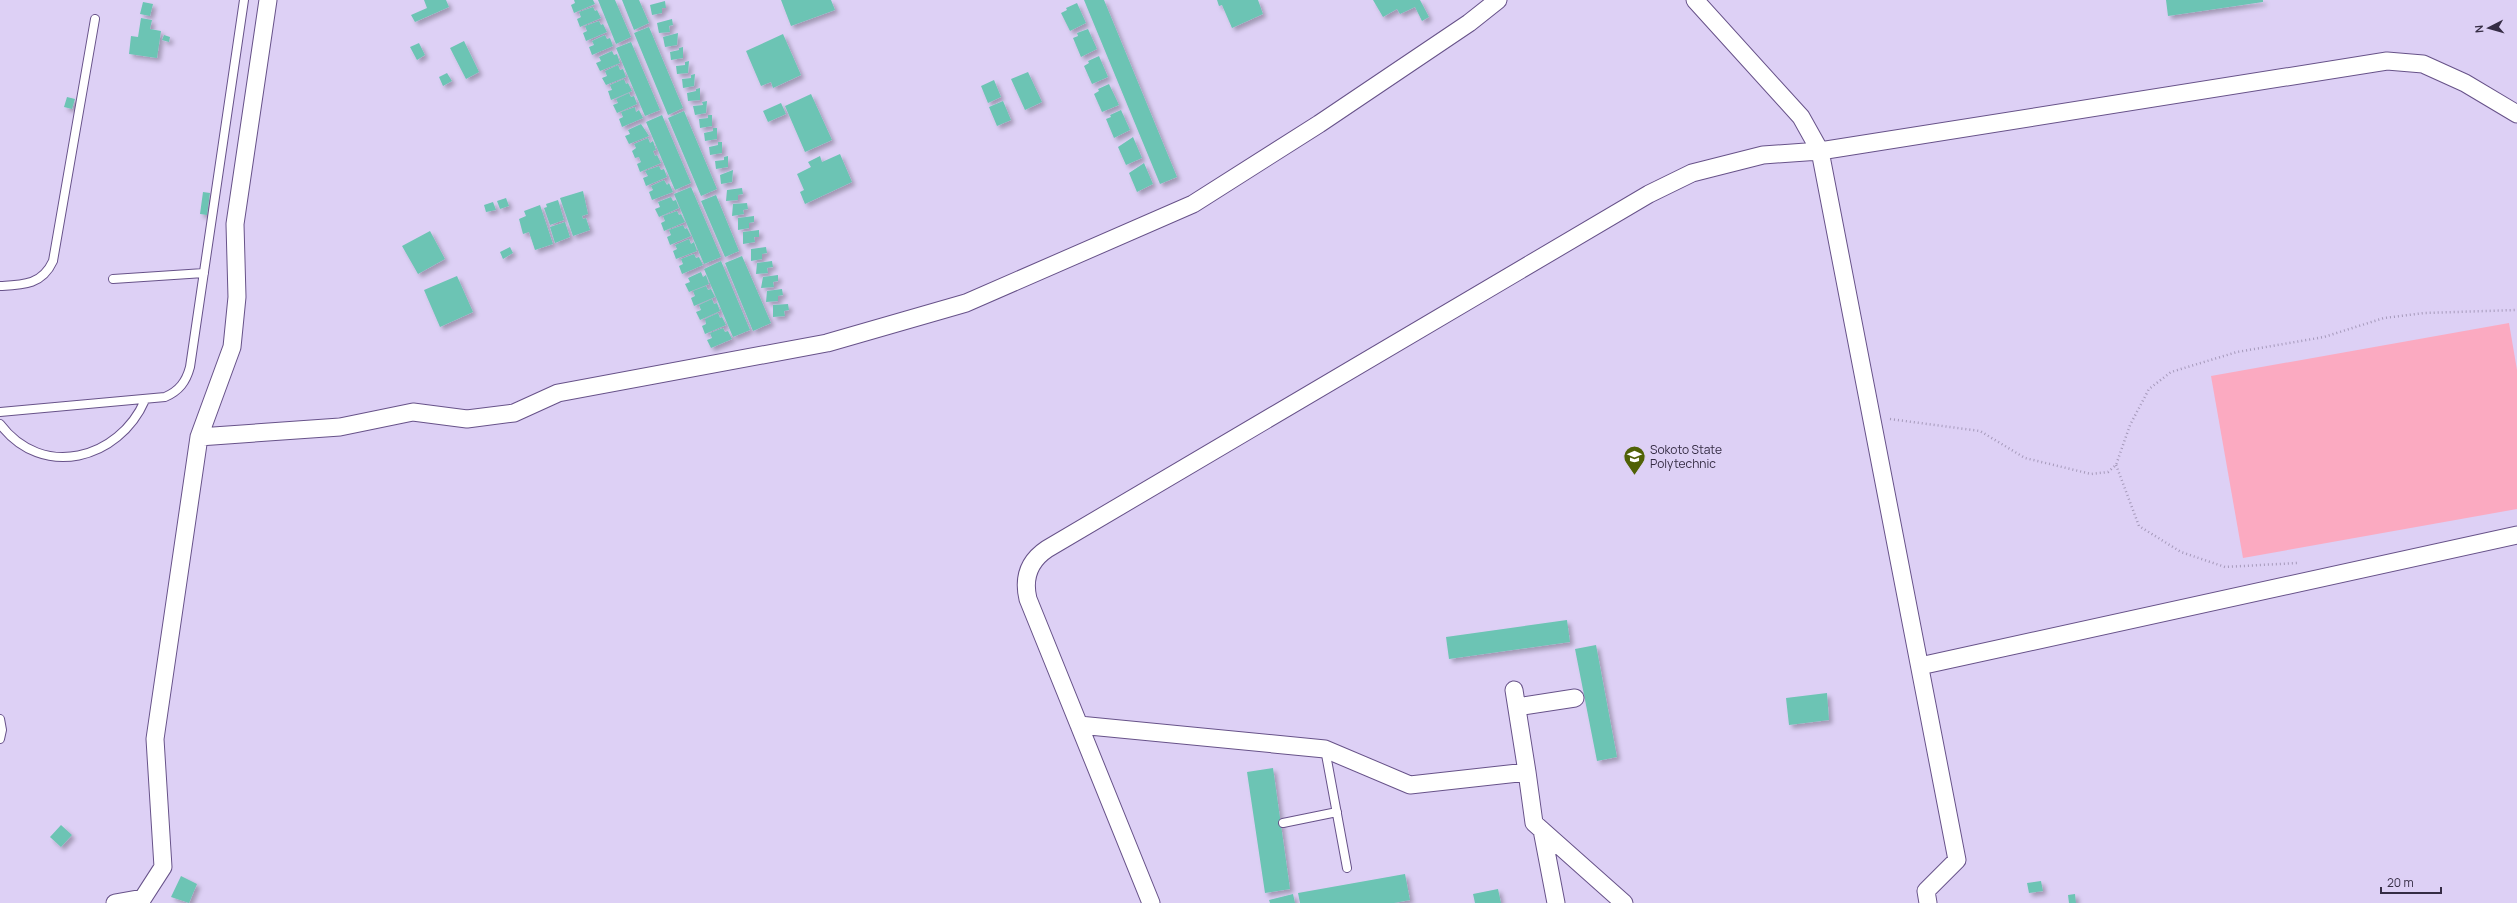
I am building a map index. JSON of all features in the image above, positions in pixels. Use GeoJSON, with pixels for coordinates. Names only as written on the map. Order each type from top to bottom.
{"type":"FeatureCollection","features":[{"type":"Feature","properties":{"kind":"street"},"geometry":{"type":"LineString","coordinates":[[115,903],[143,898],[163,867],[155,740],[199,437],[232,347],[237,297],[235,224],[268,0]]}},
{"type":"Feature","properties":{"kind":"street"},"geometry":{"type":"LineString","coordinates":[[199,437],[340,427],[413,412],[467,419],[514,413],[558,393],[827,343],[966,303],[1193,204],[1319,124],[1469,23],[1498,0]]}},
{"type":"Feature","properties":{"kind":"street"},"geometry":{"type":"LineString","coordinates":[[1695,0],[1801,117],[1820,151],[1957,860],[1926,891],[1928,903]]}},
{"type":"Feature","properties":{"kind":"street"},"geometry":{"type":"LineString","coordinates":[[1151,903],[1028,599],[1026,579],[1031,565],[1040,554],[1648,194],[1692,173],[1763,155],[1820,151],[2387,61],[2423,64],[2465,83],[2517,114]]}},
{"type":"Feature","properties":{"kind":"street"},"geometry":{"type":"LineString","coordinates":[[1920,666],[2517,535]]}},
{"type":"Feature","properties":{"kind":"street"},"geometry":{"type":"LineString","coordinates":[[1514,690],[1534,823],[1624,903]]}},
{"type":"Feature","properties":{"kind":"street"},"geometry":{"type":"LineString","coordinates":[[1517,707],[1575,698]]}},
{"type":"Feature","properties":{"kind":"street"},"geometry":{"type":"LineString","coordinates":[[1079,725],[1325,749],[1410,785],[1527,772]]}},
{"type":"Feature","properties":{"kind":"street"},"geometry":{"type":"LineString","coordinates":[[1542,830],[1556,903]]}},
{"type":"Feature","properties":{"kind":"lane"},"geometry":{"type":"LineString","coordinates":[[0,412],[145,400],[172,394],[184,383],[188,375],[204,273],[244,0]]}},
{"type":"Feature","properties":{"kind":"lane"},"geometry":{"type":"LineString","coordinates":[[0,286],[36,282],[46,273],[53,261],[95,19]]}},
{"type":"Feature","properties":{"kind":"lane"},"geometry":{"type":"LineString","coordinates":[[113,280],[204,273]]}},
{"type":"Feature","properties":{"kind":"lane"},"geometry":{"type":"LineString","coordinates":[[0,424],[12,437],[39,452],[55,456],[83,455],[97,451],[121,436],[139,413],[145,400]]}},
{"type":"Feature","properties":{"kind":"lane"},"geometry":{"type":"LineString","coordinates":[[0,719],[2,730],[0,739]]}},
{"type":"Feature","properties":{"kind":"lane"},"geometry":{"type":"LineString","coordinates":[[1325,749],[1347,868]]}},
{"type":"Feature","properties":{"kind":"lane"},"geometry":{"type":"LineString","coordinates":[[1283,823],[1337,812]]}},
{"type":"Feature","properties":{"kind":"path"},"geometry":{"type":"LineString","coordinates":[[1872,420],[1894,418],[1980,432],[2025,458],[2091,474],[2108,472],[2116,464],[2130,425],[2149,389],[2171,372],[2237,352],[2277,347],[2324,337],[2384,318],[2424,313],[2517,310]]}},
{"type":"Feature","properties":{"kind":"path"},"geometry":{"type":"LineString","coordinates":[[2116,464],[2139,526],[2181,552],[2225,567],[2273,566],[2305,562]]}},
{"type":"Feature","properties":{"kind":"shaded area"},"geometry":{"type":"Polygon","coordinates":[[[2509,323],[2517,370],[2517,509],[2243,558],[2211,376],[2509,323]]]}},
{"type":"Feature","properties":{"kind":"building"},"geometry":{"type":"Polygon","coordinates":[[[424,0],[446,0],[449,7],[415,22],[411,15],[427,8],[424,0]]]}},
{"type":"Feature","properties":{"kind":"building"},"geometry":{"type":"Polygon","coordinates":[[[574,0],[593,0],[595,4],[574,13],[571,5],[575,3],[574,0]]]}},
{"type":"Feature","properties":{"kind":"building"},"geometry":{"type":"Polygon","coordinates":[[[598,0],[615,0],[631,37],[616,44],[598,0]]]}},
{"type":"Feature","properties":{"kind":"building"},"geometry":{"type":"Polygon","coordinates":[[[622,0],[639,0],[649,23],[634,30],[622,0]]]}},
{"type":"Feature","properties":{"kind":"building"},"geometry":{"type":"Polygon","coordinates":[[[781,0],[831,0],[835,10],[791,26],[781,0]]]}},
{"type":"Feature","properties":{"kind":"building"},"geometry":{"type":"Polygon","coordinates":[[[1084,0],[1104,0],[1177,177],[1160,184],[1084,0]]]}},
{"type":"Feature","properties":{"kind":"building"},"geometry":{"type":"Polygon","coordinates":[[[1217,0],[1258,0],[1263,14],[1232,28],[1222,5],[1219,6],[1217,0]]]}},
{"type":"Feature","properties":{"kind":"building"},"geometry":{"type":"Polygon","coordinates":[[[1373,0],[1420,0],[1429,17],[1422,21],[1415,7],[1400,14],[1397,9],[1383,17],[1373,0]]]}},
{"type":"Feature","properties":{"kind":"building"},"geometry":{"type":"Polygon","coordinates":[[[2166,0],[2263,0],[2263,2],[2168,16],[2166,0]]]}},
{"type":"Feature","properties":{"kind":"building"},"geometry":{"type":"Polygon","coordinates":[[[665,1],[666,8],[662,8],[662,13],[652,15],[650,5],[665,1]]]}},
{"type":"Feature","properties":{"kind":"building"},"geometry":{"type":"Polygon","coordinates":[[[143,2],[153,4],[150,16],[140,14],[143,2]]]}},
{"type":"Feature","properties":{"kind":"building"},"geometry":{"type":"Polygon","coordinates":[[[1077,3],[1086,23],[1070,31],[1061,13],[1067,10],[1066,8],[1077,3]]]}},
{"type":"Feature","properties":{"kind":"building"},"geometry":{"type":"Polygon","coordinates":[[[593,7],[595,11],[597,10],[601,18],[580,27],[577,19],[581,17],[579,12],[593,7]]]}},
{"type":"Feature","properties":{"kind":"building"},"geometry":{"type":"Polygon","coordinates":[[[141,18],[152,20],[150,29],[161,31],[157,58],[129,54],[131,36],[138,37],[141,18]]]}},
{"type":"Feature","properties":{"kind":"building"},"geometry":{"type":"Polygon","coordinates":[[[672,19],[673,25],[669,26],[670,32],[659,33],[657,23],[672,19]]]}},
{"type":"Feature","properties":{"kind":"building"},"geometry":{"type":"Polygon","coordinates":[[[599,21],[601,25],[603,24],[607,32],[586,41],[583,33],[587,31],[585,26],[599,21]]]}},
{"type":"Feature","properties":{"kind":"building"},"geometry":{"type":"Polygon","coordinates":[[[649,27],[683,108],[668,115],[634,33],[649,27]]]}},
{"type":"Feature","properties":{"kind":"building"},"geometry":{"type":"Polygon","coordinates":[[[1088,29],[1097,49],[1081,57],[1073,38],[1078,36],[1077,33],[1088,29]]]}},
{"type":"Feature","properties":{"kind":"building"},"geometry":{"type":"Polygon","coordinates":[[[678,33],[677,45],[665,47],[663,37],[678,33]]]}},
{"type":"Feature","properties":{"kind":"building"},"geometry":{"type":"Polygon","coordinates":[[[783,34],[801,75],[773,88],[771,82],[761,86],[746,51],[783,34]]]}},
{"type":"Feature","properties":{"kind":"building"},"geometry":{"type":"Polygon","coordinates":[[[164,35],[170,37],[169,42],[162,40],[164,35]]]}},
{"type":"Feature","properties":{"kind":"building"},"geometry":{"type":"Polygon","coordinates":[[[605,35],[607,39],[610,38],[613,46],[592,55],[589,47],[594,45],[592,41],[605,35]]]}},
{"type":"Feature","properties":{"kind":"building"},"geometry":{"type":"Polygon","coordinates":[[[464,41],[479,72],[466,79],[450,48],[464,41]]]}},
{"type":"Feature","properties":{"kind":"building"},"geometry":{"type":"Polygon","coordinates":[[[631,42],[660,110],[645,116],[616,48],[631,42]]]}},
{"type":"Feature","properties":{"kind":"building"},"geometry":{"type":"Polygon","coordinates":[[[419,43],[425,55],[417,60],[410,47],[419,43]]]}},
{"type":"Feature","properties":{"kind":"building"},"geometry":{"type":"Polygon","coordinates":[[[683,47],[683,58],[671,60],[670,52],[679,50],[679,48],[683,47]]]}},
{"type":"Feature","properties":{"kind":"building"},"geometry":{"type":"Polygon","coordinates":[[[612,51],[614,55],[617,54],[620,63],[600,71],[596,63],[601,61],[599,57],[612,51]]]}},
{"type":"Feature","properties":{"kind":"building"},"geometry":{"type":"Polygon","coordinates":[[[1099,56],[1108,77],[1092,84],[1084,66],[1089,63],[1088,61],[1099,56]]]}},
{"type":"Feature","properties":{"kind":"building"},"geometry":{"type":"Polygon","coordinates":[[[689,61],[688,73],[677,74],[676,66],[685,65],[685,62],[689,61]]]}},
{"type":"Feature","properties":{"kind":"building"},"geometry":{"type":"Polygon","coordinates":[[[618,65],[620,70],[623,69],[626,77],[606,85],[602,78],[607,76],[605,71],[618,65]]]}},
{"type":"Feature","properties":{"kind":"building"},"geometry":{"type":"Polygon","coordinates":[[[1028,72],[1042,102],[1025,110],[1011,79],[1028,72]]]}},
{"type":"Feature","properties":{"kind":"building"},"geometry":{"type":"Polygon","coordinates":[[[447,73],[452,81],[443,86],[439,77],[447,73]]]}},
{"type":"Feature","properties":{"kind":"building"},"geometry":{"type":"Polygon","coordinates":[[[695,74],[694,86],[683,88],[682,79],[691,78],[691,75],[695,74]]]}},
{"type":"Feature","properties":{"kind":"building"},"geometry":{"type":"Polygon","coordinates":[[[624,79],[632,91],[611,100],[608,91],[612,90],[610,85],[624,79]]]}},
{"type":"Feature","properties":{"kind":"building"},"geometry":{"type":"Polygon","coordinates":[[[994,80],[1001,97],[988,103],[981,86],[994,80]]]}},
{"type":"Feature","properties":{"kind":"building"},"geometry":{"type":"Polygon","coordinates":[[[1109,84],[1119,105],[1102,112],[1094,94],[1099,91],[1098,89],[1109,84]]]}},
{"type":"Feature","properties":{"kind":"building"},"geometry":{"type":"Polygon","coordinates":[[[700,88],[700,100],[688,101],[687,93],[696,91],[696,89],[700,88]]]}},
{"type":"Feature","properties":{"kind":"building"},"geometry":{"type":"Polygon","coordinates":[[[629,93],[631,97],[634,96],[637,104],[617,113],[613,105],[618,103],[616,99],[629,93]]]}},
{"type":"Feature","properties":{"kind":"building"},"geometry":{"type":"Polygon","coordinates":[[[811,94],[832,140],[805,152],[785,106],[811,94]]]}},
{"type":"Feature","properties":{"kind":"building"},"geometry":{"type":"Polygon","coordinates":[[[67,97],[75,99],[72,109],[64,107],[67,97]]]}},
{"type":"Feature","properties":{"kind":"building"},"geometry":{"type":"Polygon","coordinates":[[[707,101],[706,113],[695,115],[693,106],[703,105],[702,102],[707,101]]]}},
{"type":"Feature","properties":{"kind":"building"},"geometry":{"type":"Polygon","coordinates":[[[1003,101],[1011,120],[997,126],[989,107],[1003,101]]]}},
{"type":"Feature","properties":{"kind":"building"},"geometry":{"type":"Polygon","coordinates":[[[781,103],[786,114],[768,122],[763,111],[781,103]]]}},
{"type":"Feature","properties":{"kind":"building"},"geometry":{"type":"Polygon","coordinates":[[[635,107],[636,112],[639,110],[643,118],[622,127],[619,119],[623,117],[621,112],[635,107]]]}},
{"type":"Feature","properties":{"kind":"building"},"geometry":{"type":"Polygon","coordinates":[[[1121,110],[1130,130],[1114,138],[1106,119],[1111,117],[1110,115],[1121,110]]]}},
{"type":"Feature","properties":{"kind":"building"},"geometry":{"type":"Polygon","coordinates":[[[684,111],[717,189],[701,196],[668,118],[684,111]]]}},
{"type":"Feature","properties":{"kind":"building"},"geometry":{"type":"Polygon","coordinates":[[[662,115],[691,183],[675,190],[646,122],[662,115]]]}},
{"type":"Feature","properties":{"kind":"building"},"geometry":{"type":"Polygon","coordinates":[[[708,115],[712,115],[712,126],[700,128],[699,119],[708,118],[708,115]]]}},
{"type":"Feature","properties":{"kind":"building"},"geometry":{"type":"Polygon","coordinates":[[[641,124],[649,136],[629,144],[625,136],[630,134],[628,130],[641,124]]]}},
{"type":"Feature","properties":{"kind":"building"},"geometry":{"type":"Polygon","coordinates":[[[713,128],[717,128],[717,139],[705,141],[704,133],[713,131],[713,128]]]}},
{"type":"Feature","properties":{"kind":"building"},"geometry":{"type":"Polygon","coordinates":[[[1133,137],[1142,158],[1126,165],[1118,147],[1133,137]]]}},
{"type":"Feature","properties":{"kind":"building"},"geometry":{"type":"Polygon","coordinates":[[[648,138],[650,143],[653,141],[656,150],[653,151],[661,163],[640,172],[637,164],[641,162],[639,157],[635,158],[632,151],[636,148],[634,144],[648,138]]]}},
{"type":"Feature","properties":{"kind":"building"},"geometry":{"type":"Polygon","coordinates":[[[718,142],[722,142],[722,153],[710,155],[709,147],[718,145],[718,142]]]}},
{"type":"Feature","properties":{"kind":"building"},"geometry":{"type":"Polygon","coordinates":[[[840,154],[852,182],[805,204],[800,192],[804,190],[797,174],[811,167],[808,162],[820,156],[822,162],[840,154]]]}},
{"type":"Feature","properties":{"kind":"building"},"geometry":{"type":"Polygon","coordinates":[[[728,156],[728,167],[716,169],[715,161],[724,160],[724,157],[728,156]]]}},
{"type":"Feature","properties":{"kind":"building"},"geometry":{"type":"Polygon","coordinates":[[[1144,163],[1153,184],[1137,192],[1129,173],[1144,163]]]}},
{"type":"Feature","properties":{"kind":"building"},"geometry":{"type":"Polygon","coordinates":[[[659,166],[661,170],[664,169],[667,177],[646,186],[643,178],[648,176],[645,171],[659,166]]]}},
{"type":"Feature","properties":{"kind":"building"},"geometry":{"type":"Polygon","coordinates":[[[733,170],[732,182],[721,184],[720,175],[733,170]]]}},
{"type":"Feature","properties":{"kind":"building"},"geometry":{"type":"Polygon","coordinates":[[[664,180],[667,185],[669,183],[673,192],[652,200],[649,192],[653,190],[651,186],[664,180]]]}},
{"type":"Feature","properties":{"kind":"building"},"geometry":{"type":"Polygon","coordinates":[[[691,187],[721,257],[704,264],[674,194],[691,187]]]}},
{"type":"Feature","properties":{"kind":"building"},"geometry":{"type":"Polygon","coordinates":[[[742,188],[743,194],[738,195],[738,200],[726,201],[727,190],[742,188]]]}},
{"type":"Feature","properties":{"kind":"building"},"geometry":{"type":"Polygon","coordinates":[[[583,191],[588,214],[582,216],[583,219],[586,218],[590,230],[573,236],[560,198],[583,191]]]}},
{"type":"Feature","properties":{"kind":"building"},"geometry":{"type":"Polygon","coordinates":[[[203,192],[210,193],[207,215],[200,214],[203,192]]]}},
{"type":"Feature","properties":{"kind":"building"},"geometry":{"type":"Polygon","coordinates":[[[716,195],[739,251],[725,257],[701,201],[716,195]]]}},
{"type":"Feature","properties":{"kind":"building"},"geometry":{"type":"Polygon","coordinates":[[[671,197],[673,201],[676,200],[679,208],[659,217],[655,209],[660,207],[658,202],[671,197]]]}},
{"type":"Feature","properties":{"kind":"building"},"geometry":{"type":"Polygon","coordinates":[[[506,198],[509,206],[500,209],[497,201],[506,198]]]}},
{"type":"Feature","properties":{"kind":"building"},"geometry":{"type":"Polygon","coordinates":[[[558,200],[564,220],[550,225],[544,208],[547,207],[546,204],[558,200]]]}},
{"type":"Feature","properties":{"kind":"building"},"geometry":{"type":"Polygon","coordinates":[[[493,202],[496,210],[486,212],[484,205],[493,202]]]}},
{"type":"Feature","properties":{"kind":"building"},"geometry":{"type":"Polygon","coordinates":[[[747,203],[748,209],[743,210],[744,214],[732,216],[733,204],[747,203]]]}},
{"type":"Feature","properties":{"kind":"building"},"geometry":{"type":"Polygon","coordinates":[[[540,205],[553,244],[535,250],[529,232],[523,234],[519,219],[526,216],[524,211],[540,205]]]}},
{"type":"Feature","properties":{"kind":"building"},"geometry":{"type":"Polygon","coordinates":[[[677,211],[679,215],[681,214],[685,222],[664,231],[661,223],[665,221],[663,216],[677,211]]]}},
{"type":"Feature","properties":{"kind":"building"},"geometry":{"type":"Polygon","coordinates":[[[754,216],[754,222],[749,223],[749,228],[738,230],[738,218],[754,216]]]}},
{"type":"Feature","properties":{"kind":"building"},"geometry":{"type":"Polygon","coordinates":[[[565,222],[570,237],[555,243],[550,227],[565,222]]]}},
{"type":"Feature","properties":{"kind":"building"},"geometry":{"type":"Polygon","coordinates":[[[683,225],[685,229],[687,228],[691,236],[670,245],[667,237],[671,235],[669,230],[683,225]]]}},
{"type":"Feature","properties":{"kind":"building"},"geometry":{"type":"Polygon","coordinates":[[[759,230],[759,237],[754,237],[755,242],[743,244],[743,232],[759,230]]]}},
{"type":"Feature","properties":{"kind":"building"},"geometry":{"type":"Polygon","coordinates":[[[430,231],[445,259],[418,274],[402,246],[430,231]]]}},
{"type":"Feature","properties":{"kind":"building"},"geometry":{"type":"Polygon","coordinates":[[[689,239],[691,244],[694,242],[697,251],[676,259],[673,251],[677,249],[675,245],[689,239]]]}},
{"type":"Feature","properties":{"kind":"building"},"geometry":{"type":"Polygon","coordinates":[[[510,247],[513,253],[503,259],[500,252],[510,247]]]}},
{"type":"Feature","properties":{"kind":"building"},"geometry":{"type":"Polygon","coordinates":[[[766,247],[767,253],[762,254],[762,259],[751,261],[751,249],[766,247]]]}},
{"type":"Feature","properties":{"kind":"building"},"geometry":{"type":"Polygon","coordinates":[[[694,254],[696,258],[699,257],[703,265],[682,274],[679,266],[683,264],[681,259],[694,254]]]}},
{"type":"Feature","properties":{"kind":"building"},"geometry":{"type":"Polygon","coordinates":[[[742,256],[771,323],[753,331],[725,263],[742,256]]]}},
{"type":"Feature","properties":{"kind":"building"},"geometry":{"type":"Polygon","coordinates":[[[721,261],[750,330],[733,337],[704,269],[721,261]]]}},
{"type":"Feature","properties":{"kind":"building"},"geometry":{"type":"Polygon","coordinates":[[[772,261],[773,267],[767,268],[768,273],[756,274],[757,263],[772,261]]]}},
{"type":"Feature","properties":{"kind":"building"},"geometry":{"type":"Polygon","coordinates":[[[701,272],[703,277],[706,275],[709,284],[689,292],[685,284],[690,282],[688,278],[701,272]]]}},
{"type":"Feature","properties":{"kind":"building"},"geometry":{"type":"Polygon","coordinates":[[[778,275],[778,281],[773,282],[774,287],[761,288],[763,277],[778,275]]]}},
{"type":"Feature","properties":{"kind":"building"},"geometry":{"type":"Polygon","coordinates":[[[457,276],[473,312],[440,327],[424,290],[457,276]]]}},
{"type":"Feature","properties":{"kind":"building"},"geometry":{"type":"Polygon","coordinates":[[[706,286],[708,290],[711,289],[715,297],[694,306],[691,298],[695,296],[693,291],[706,286]]]}},
{"type":"Feature","properties":{"kind":"building"},"geometry":{"type":"Polygon","coordinates":[[[782,289],[783,295],[778,296],[778,301],[766,302],[767,291],[782,289]]]}},
{"type":"Feature","properties":{"kind":"building"},"geometry":{"type":"Polygon","coordinates":[[[712,299],[714,304],[717,303],[720,311],[700,320],[696,312],[701,310],[699,305],[712,299]]]}},
{"type":"Feature","properties":{"kind":"building"},"geometry":{"type":"Polygon","coordinates":[[[788,304],[789,310],[784,311],[785,316],[773,317],[773,305],[788,304]]]}},
{"type":"Feature","properties":{"kind":"building"},"geometry":{"type":"Polygon","coordinates":[[[718,313],[726,325],[705,334],[702,326],[706,324],[705,319],[718,313]]]}},
{"type":"Feature","properties":{"kind":"building"},"geometry":{"type":"Polygon","coordinates":[[[723,328],[725,332],[728,331],[732,339],[711,348],[707,340],[712,338],[710,333],[723,328]]]}},
{"type":"Feature","properties":{"kind":"building"},"geometry":{"type":"Polygon","coordinates":[[[1567,620],[1570,642],[1449,659],[1446,637],[1567,620]]]}},
{"type":"Feature","properties":{"kind":"building"},"geometry":{"type":"Polygon","coordinates":[[[1596,645],[1617,757],[1597,761],[1575,649],[1596,645]]]}},
{"type":"Feature","properties":{"kind":"building"},"geometry":{"type":"Polygon","coordinates":[[[1827,693],[1829,720],[1789,725],[1786,698],[1827,693]]]}},
{"type":"Feature","properties":{"kind":"building"},"geometry":{"type":"Polygon","coordinates":[[[1273,768],[1290,889],[1265,893],[1247,772],[1273,768]]]}},
{"type":"Feature","properties":{"kind":"building"},"geometry":{"type":"Polygon","coordinates":[[[61,825],[72,835],[61,847],[50,837],[61,825]]]}},
{"type":"Feature","properties":{"kind":"building"},"geometry":{"type":"Polygon","coordinates":[[[1405,874],[1410,900],[1394,903],[1300,903],[1298,893],[1405,874]]]}},
{"type":"Feature","properties":{"kind":"building"},"geometry":{"type":"Polygon","coordinates":[[[181,876],[197,884],[189,903],[171,897],[181,876]]]}},
{"type":"Feature","properties":{"kind":"building"},"geometry":{"type":"Polygon","coordinates":[[[2041,881],[2043,891],[2029,893],[2027,883],[2041,881]]]}},
{"type":"Feature","properties":{"kind":"building"},"geometry":{"type":"Polygon","coordinates":[[[1498,889],[1501,903],[1475,903],[1473,894],[1498,889]]]}},
{"type":"Feature","properties":{"kind":"building"},"geometry":{"type":"Polygon","coordinates":[[[1293,894],[1295,903],[1270,903],[1269,900],[1293,894]]]}},
{"type":"Feature","properties":{"kind":"building"},"geometry":{"type":"Polygon","coordinates":[[[2075,894],[2076,903],[2069,903],[2068,895],[2075,894]]]}},
{"type":"Feature","properties":{"kind":"place","name":"Sokoto State Polytechnic"},"geometry":{"type":"Point","coordinates":[1634,476]}}]}
